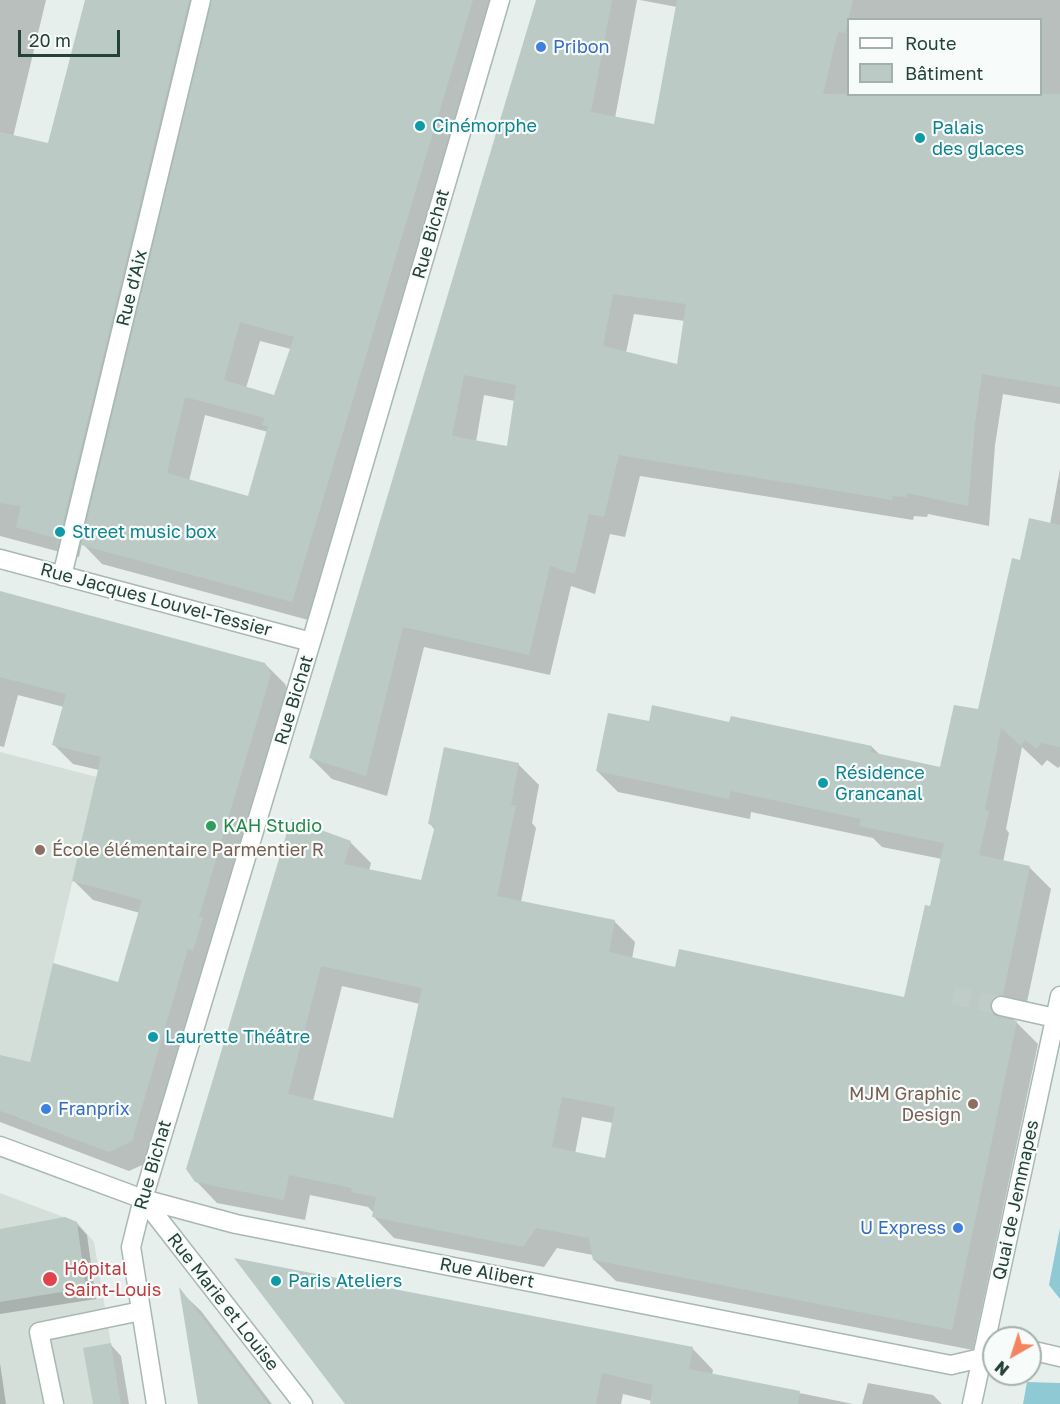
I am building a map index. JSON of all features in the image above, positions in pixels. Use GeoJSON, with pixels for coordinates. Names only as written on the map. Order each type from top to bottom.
{"type":"FeatureCollection","features":[{"type":"Feature","properties":{"kind":"street","name":"Rue d'Aix"},"geometry":{"type":"LineString","coordinates":[[62,576],[201,0]]}},
{"type":"Feature","properties":{"kind":"street","name":"Rue Bichat"},"geometry":{"type":"LineString","coordinates":[[156,1404],[131,1247],[143,1199],[311,642],[500,0]]}},
{"type":"Feature","properties":{"kind":"street","name":"Rue Jacques Louvel-Tessier"},"geometry":{"type":"LineString","coordinates":[[0,559],[311,642]]}},
{"type":"Feature","properties":{"kind":"street","name":"Quai de Jemmapes"},"geometry":{"type":"LineString","coordinates":[[994,1326],[1060,996]]}},
{"type":"Feature","properties":{"kind":"street"},"geometry":{"type":"LineString","coordinates":[[1001,1006],[1055,1018]]}},
{"type":"Feature","properties":{"kind":"street","name":"Rue Alibert"},"geometry":{"type":"LineString","coordinates":[[0,1146],[143,1199],[236,1224],[951,1365],[982,1357]]}},
{"type":"Feature","properties":{"kind":"street","name":"Rue Marie et Louise"},"geometry":{"type":"LineString","coordinates":[[143,1199],[303,1404]]}},
{"type":"Feature","properties":{"kind":"street"},"geometry":{"type":"LineString","coordinates":[[54,1404],[39,1332],[141,1311]]}},
{"type":"Feature","properties":{"kind":"street"},"geometry":{"type":"LineString","coordinates":[[1042,1353],[1060,1357]]}},
{"type":"Feature","properties":{"kind":"street","name":"Quai de Jemmapes"},"geometry":{"type":"LineString","coordinates":[[972,1404],[982,1374]]}},
{"type":"Feature","properties":{"kind":"shaded area","name":"École élémentaire Parmentier R"},"geometry":{"type":"Polygon","coordinates":[[[0,752],[97,777],[17,1118],[0,1111],[0,752]]]}},
{"type":"Feature","properties":{"kind":"shaded area","name":"Hôpital Saint-Louis"},"geometry":{"type":"Polygon","coordinates":[[[0,1193],[77,1222],[94,1242],[121,1404],[0,1404],[0,1193]]]}},
{"type":"Feature","properties":{"kind":"water"},"geometry":{"type":"Polygon","coordinates":[[[1060,1228],[1060,1299],[1049,1285],[1060,1228]]]}},
{"type":"Feature","properties":{"kind":"water"},"geometry":{"type":"Polygon","coordinates":[[[1042,1382],[1060,1383],[1060,1404],[1023,1404],[1026,1386],[1042,1386],[1042,1382]]]}},
{"type":"Feature","properties":{"kind":"building"},"geometry":{"type":"Polygon","coordinates":[[[85,0],[189,0],[59,539],[16,527],[21,506],[0,503],[0,132],[48,143],[85,0]]]}},
{"type":"Feature","properties":{"kind":"building"},"geometry":{"type":"Polygon","coordinates":[[[212,0],[473,0],[292,602],[81,545],[212,0]],[[240,322],[224,380],[274,395],[294,337],[240,322]],[[185,397],[167,473],[248,496],[268,426],[262,425],[265,418],[185,397]]]}},
{"type":"Feature","properties":{"kind":"building"},"geometry":{"type":"Polygon","coordinates":[[[536,0],[612,0],[591,112],[654,124],[677,0],[853,0],[845,33],[838,32],[823,94],[1042,96],[1042,94],[1060,94],[1060,387],[982,374],[968,506],[907,493],[906,497],[893,496],[892,500],[619,455],[604,517],[589,514],[575,574],[550,566],[529,655],[403,627],[366,776],[309,758],[536,0]],[[613,294],[603,346],[677,364],[686,304],[613,294]],[[464,375],[452,436],[507,446],[516,385],[464,375]]]}},
{"type":"Feature","properties":{"kind":"building"},"geometry":{"type":"Polygon","coordinates":[[[1029,518],[1060,525],[1060,747],[1041,743],[1037,749],[1025,740],[1021,746],[1001,728],[985,810],[989,811],[979,855],[1030,866],[1003,995],[993,998],[990,1004],[994,1015],[1017,1021],[952,1330],[593,1260],[589,1238],[536,1228],[523,1247],[372,1217],[376,1197],[351,1192],[352,1188],[289,1175],[284,1200],[195,1182],[186,1169],[291,819],[351,841],[344,864],[421,880],[435,826],[428,824],[444,747],[519,763],[511,805],[516,805],[497,896],[615,920],[609,952],[675,967],[679,949],[904,997],[925,905],[930,906],[944,843],[859,826],[861,819],[731,791],[729,799],[596,771],[608,713],[649,721],[652,705],[729,722],[731,716],[872,746],[871,752],[940,767],[954,705],[978,709],[1012,558],[1020,560],[1029,518]],[[321,966],[288,1094],[393,1118],[422,988],[321,966]],[[562,1097],[552,1147],[605,1158],[615,1107],[562,1097]]]}},
{"type":"Feature","properties":{"kind":"building"},"geometry":{"type":"Polygon","coordinates":[[[0,591],[265,663],[271,674],[199,917],[203,918],[193,951],[188,949],[132,1141],[109,1152],[0,1111],[0,1055],[30,1062],[53,963],[118,982],[142,900],[72,881],[101,757],[52,745],[66,694],[0,677],[0,591]]]}},
{"type":"Feature","properties":{"kind":"building"},"geometry":{"type":"Polygon","coordinates":[[[65,1217],[77,1222],[86,1288],[0,1302],[0,1229],[65,1217]]]}},
{"type":"Feature","properties":{"kind":"building"},"geometry":{"type":"Polygon","coordinates":[[[234,1258],[693,1347],[689,1369],[800,1391],[798,1404],[650,1404],[653,1385],[602,1373],[596,1404],[345,1404],[234,1258]]]}},
{"type":"Feature","properties":{"kind":"building"},"geometry":{"type":"Polygon","coordinates":[[[179,1287],[234,1359],[268,1404],[198,1404],[179,1287]]]}},
{"type":"Feature","properties":{"kind":"building"},"geometry":{"type":"Polygon","coordinates":[[[111,1343],[121,1404],[93,1404],[83,1348],[111,1343]]]}},
{"type":"Feature","properties":{"kind":"tunnel"},"geometry":{"type":"LineString","coordinates":[[953,995],[1001,1006]]}},
{"type":"Feature","properties":{"kind":"place","name":"Pribon"},"geometry":{"type":"Point","coordinates":[541,47]}},
{"type":"Feature","properties":{"kind":"place","name":"Cinémorphe"},"geometry":{"type":"Point","coordinates":[420,126]}},
{"type":"Feature","properties":{"kind":"place","name":"Palais des glaces"},"geometry":{"type":"Point","coordinates":[920,138]}},
{"type":"Feature","properties":{"kind":"place","name":"Street music box"},"geometry":{"type":"Point","coordinates":[60,532]}},
{"type":"Feature","properties":{"kind":"place","name":"Résidence Grancanal"},"geometry":{"type":"Point","coordinates":[823,783]}},
{"type":"Feature","properties":{"kind":"place","name":"KAH Studio"},"geometry":{"type":"Point","coordinates":[211,826]}},
{"type":"Feature","properties":{"kind":"place","name":"École élémentaire Parmentier R"},"geometry":{"type":"Point","coordinates":[40,850]}},
{"type":"Feature","properties":{"kind":"place","name":"Laurette Théâtre"},"geometry":{"type":"Point","coordinates":[153,1037]}},
{"type":"Feature","properties":{"kind":"place","name":"MJM Graphic Design"},"geometry":{"type":"Point","coordinates":[973,1104]}},
{"type":"Feature","properties":{"kind":"place","name":"Franprix"},"geometry":{"type":"Point","coordinates":[46,1109]}},
{"type":"Feature","properties":{"kind":"place","name":"U Express"},"geometry":{"type":"Point","coordinates":[958,1228]}},
{"type":"Feature","properties":{"kind":"place","name":"Hôpital Saint-Louis"},"geometry":{"type":"Point","coordinates":[50,1279]}},
{"type":"Feature","properties":{"kind":"place","name":"Paris Ateliers"},"geometry":{"type":"Point","coordinates":[276,1281]}}]}
